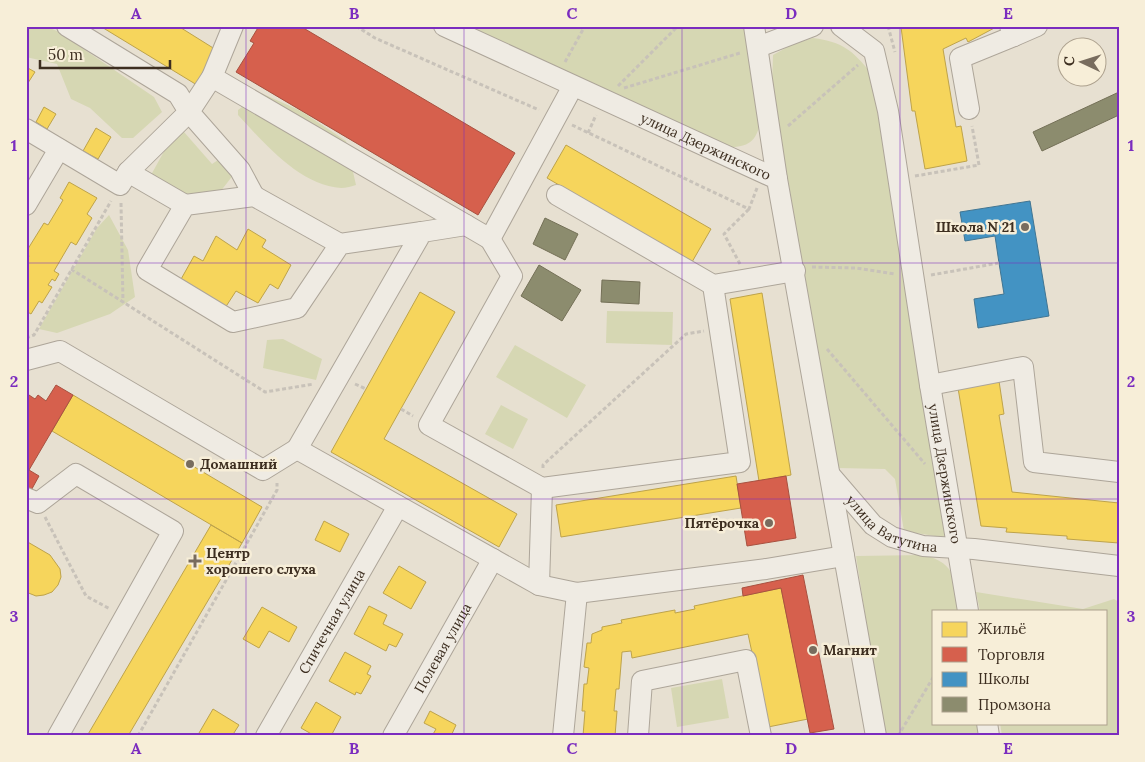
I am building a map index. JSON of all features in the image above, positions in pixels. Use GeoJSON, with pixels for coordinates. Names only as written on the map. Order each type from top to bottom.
{"type":"FeatureCollection","features":[{"type":"Feature","properties":{"kind":"street"},"geometry":{"type":"LineString","coordinates":[[67,26],[178,94],[189,112],[240,170],[254,196],[340,244],[466,225]]}},
{"type":"Feature","properties":{"kind":"street"},"geometry":{"type":"LineString","coordinates":[[121,184],[189,112],[212,77],[233,26]]}},
{"type":"Feature","properties":{"kind":"street","name":"улица Дзержинского"},"geometry":{"type":"LineString","coordinates":[[444,26],[777,179],[795,271],[876,736]]}},
{"type":"Feature","properties":{"kind":"street"},"geometry":{"type":"LineString","coordinates":[[754,26],[777,179]]}},
{"type":"Feature","properties":{"kind":"street"},"geometry":{"type":"LineString","coordinates":[[758,47],[813,26]]}},
{"type":"Feature","properties":{"kind":"street","name":"улица Дзержинского"},"geometry":{"type":"LineString","coordinates":[[841,26],[874,51],[888,111],[930,385],[968,610]]}},
{"type":"Feature","properties":{"kind":"street"},"geometry":{"type":"LineString","coordinates":[[969,108],[960,58],[1012,31],[1037,26]]}},
{"type":"Feature","properties":{"kind":"street"},"geometry":{"type":"LineString","coordinates":[[212,77],[490,239],[512,276],[429,425],[542,488],[740,462],[713,285]]}},
{"type":"Feature","properties":{"kind":"street"},"geometry":{"type":"LineString","coordinates":[[490,239],[565,82]]}},
{"type":"Feature","properties":{"kind":"street"},"geometry":{"type":"LineString","coordinates":[[26,129],[121,184],[185,206],[254,196]]}},
{"type":"Feature","properties":{"kind":"street"},"geometry":{"type":"LineString","coordinates":[[26,205],[60,149]]}},
{"type":"Feature","properties":{"kind":"street"},"geometry":{"type":"LineString","coordinates":[[557,195],[713,285],[795,271]]}},
{"type":"Feature","properties":{"kind":"street"},"geometry":{"type":"LineString","coordinates":[[185,206],[146,270],[233,322],[297,308],[340,244]]}},
{"type":"Feature","properties":{"kind":"street"},"geometry":{"type":"LineString","coordinates":[[26,360],[60,351],[263,470],[297,449],[422,232]]}},
{"type":"Feature","properties":{"kind":"street"},"geometry":{"type":"LineString","coordinates":[[930,385],[1024,367],[1034,462],[1119,472]]}},
{"type":"Feature","properties":{"kind":"street"},"geometry":{"type":"LineString","coordinates":[[297,449],[539,585],[577,593],[766,569],[844,556]]}},
{"type":"Feature","properties":{"kind":"street","name":"улица Ватутина"},"geometry":{"type":"LineString","coordinates":[[829,473],[873,525],[892,537],[923,546],[1119,566]]}},
{"type":"Feature","properties":{"kind":"street"},"geometry":{"type":"LineString","coordinates":[[32,500],[76,474],[173,531],[58,736]]}},
{"type":"Feature","properties":{"kind":"street"},"geometry":{"type":"LineString","coordinates":[[539,585],[542,488]]}},
{"type":"Feature","properties":{"kind":"street","name":"Спичечная улица"},"geometry":{"type":"LineString","coordinates":[[266,736],[398,506]]}},
{"type":"Feature","properties":{"kind":"street","name":"Полевая улица"},"geometry":{"type":"LineString","coordinates":[[393,736],[493,559]]}},
{"type":"Feature","properties":{"kind":"street"},"geometry":{"type":"LineString","coordinates":[[563,736],[577,593]]}},
{"type":"Feature","properties":{"kind":"street"},"geometry":{"type":"LineString","coordinates":[[638,736],[642,681],[746,660],[761,736]]}},
{"type":"Feature","properties":{"kind":"path"},"geometry":{"type":"LineString","coordinates":[[565,82],[584,26]]}},
{"type":"Feature","properties":{"kind":"path"},"geometry":{"type":"LineString","coordinates":[[678,26],[613,91],[758,47]]}},
{"type":"Feature","properties":{"kind":"path"},"geometry":{"type":"LineString","coordinates":[[588,133],[604,100]]}},
{"type":"Feature","properties":{"kind":"path"},"geometry":{"type":"LineString","coordinates":[[915,176],[979,165],[969,108]]}},
{"type":"Feature","properties":{"kind":"path"},"geometry":{"type":"LineString","coordinates":[[26,338],[34,335],[121,184]]}},
{"type":"Feature","properties":{"kind":"path"},"geometry":{"type":"LineString","coordinates":[[121,184],[123,303]]}},
{"type":"Feature","properties":{"kind":"path"},"geometry":{"type":"LineString","coordinates":[[749,209],[724,234],[744,269],[762,277]]}},
{"type":"Feature","properties":{"kind":"path"},"geometry":{"type":"LineString","coordinates":[[795,271],[826,266],[914,277],[999,263]]}},
{"type":"Feature","properties":{"kind":"path"},"geometry":{"type":"LineString","coordinates":[[71,269],[265,392],[337,381]]}},
{"type":"Feature","properties":{"kind":"path"},"geometry":{"type":"LineString","coordinates":[[542,488],[544,465],[686,334],[720,328]]}},
{"type":"Feature","properties":{"kind":"path"},"geometry":{"type":"LineString","coordinates":[[822,344],[929,469]]}},
{"type":"Feature","properties":{"kind":"path"},"geometry":{"type":"LineString","coordinates":[[138,736],[277,490],[278,460]]}},
{"type":"Feature","properties":{"kind":"path"},"geometry":{"type":"LineString","coordinates":[[32,500],[86,596],[124,618]]}},
{"type":"Feature","properties":{"kind":"path"},"geometry":{"type":"LineString","coordinates":[[898,736],[932,679]]}},
{"type":"Feature","properties":{"kind":"green space"},"geometry":{"type":"Polygon","coordinates":[[[26,26],[45,26],[57,31],[154,97],[162,112],[133,138],[122,138],[90,108],[71,99],[57,64],[26,57],[26,26]]]}},
{"type":"Feature","properties":{"kind":"green space"},"geometry":{"type":"Polygon","coordinates":[[[465,26],[744,26],[760,121],[759,127],[755,137],[748,143],[732,147],[465,26]]]}},
{"type":"Feature","properties":{"kind":"green space"},"geometry":{"type":"Polygon","coordinates":[[[813,38],[832,42],[846,48],[871,73],[948,536],[941,537],[904,531],[895,479],[885,469],[837,468],[772,86],[773,55],[793,44],[813,38]]]}},
{"type":"Feature","properties":{"kind":"green space"},"geometry":{"type":"Polygon","coordinates":[[[261,93],[301,111],[346,141],[356,185],[341,188],[311,180],[284,161],[259,138],[238,115],[238,110],[261,93]]]}},
{"type":"Feature","properties":{"kind":"green space"},"geometry":{"type":"Polygon","coordinates":[[[184,132],[212,164],[221,158],[234,174],[220,192],[182,194],[151,175],[167,146],[180,133],[184,132]]]}},
{"type":"Feature","properties":{"kind":"green space"},"geometry":{"type":"Polygon","coordinates":[[[109,215],[128,250],[135,297],[110,314],[57,333],[39,329],[97,228],[109,215]]]}},
{"type":"Feature","properties":{"kind":"green space"},"geometry":{"type":"Polygon","coordinates":[[[607,311],[673,312],[672,345],[606,343],[607,311]]]}},
{"type":"Feature","properties":{"kind":"green space"},"geometry":{"type":"Polygon","coordinates":[[[283,339],[322,359],[316,380],[263,368],[267,340],[283,339]]]}},
{"type":"Feature","properties":{"kind":"green space"},"geometry":{"type":"Polygon","coordinates":[[[515,345],[586,385],[567,418],[496,377],[515,345]]]}},
{"type":"Feature","properties":{"kind":"green space"},"geometry":{"type":"Polygon","coordinates":[[[501,405],[528,419],[513,449],[485,434],[501,405]]]}},
{"type":"Feature","properties":{"kind":"green space"},"geometry":{"type":"Polygon","coordinates":[[[924,555],[943,563],[949,569],[955,582],[960,610],[932,610],[932,724],[977,724],[979,736],[884,736],[856,556],[924,555]]]}},
{"type":"Feature","properties":{"kind":"green space"},"geometry":{"type":"Polygon","coordinates":[[[976,592],[1083,609],[1114,599],[1119,602],[1119,736],[1002,736],[1000,724],[1108,724],[1108,610],[980,610],[976,592]]]}},
{"type":"Feature","properties":{"kind":"green space"},"geometry":{"type":"Polygon","coordinates":[[[722,679],[729,718],[677,727],[671,688],[722,679]]]}},
{"type":"Feature","properties":{"kind":"building: Жильё"},"geometry":{"type":"Polygon","coordinates":[[[100,26],[178,26],[218,51],[197,85],[100,26]]]}},
{"type":"Feature","properties":{"kind":"building: Жильё"},"geometry":{"type":"Polygon","coordinates":[[[998,26],[968,42],[966,38],[943,49],[956,127],[961,126],[967,161],[925,169],[915,111],[912,111],[901,27],[998,26]]]}},
{"type":"Feature","properties":{"kind":"building: Жильё"},"geometry":{"type":"Polygon","coordinates":[[[26,67],[35,72],[26,86],[26,67]]]}},
{"type":"Feature","properties":{"kind":"building: Жильё"},"geometry":{"type":"Polygon","coordinates":[[[44,107],[56,114],[47,129],[36,122],[44,107]]]}},
{"type":"Feature","properties":{"kind":"building: Жильё"},"geometry":{"type":"Polygon","coordinates":[[[96,128],[111,137],[98,159],[83,151],[96,128]]]}},
{"type":"Feature","properties":{"kind":"building: Жильё"},"geometry":{"type":"Polygon","coordinates":[[[566,145],[711,229],[692,262],[547,178],[566,145]]]}},
{"type":"Feature","properties":{"kind":"building: Жильё"},"geometry":{"type":"Polygon","coordinates":[[[69,182],[97,198],[87,214],[92,218],[76,245],[71,242],[54,271],[59,274],[55,281],[52,279],[48,285],[52,287],[42,303],[39,301],[31,314],[26,311],[26,261],[29,256],[26,252],[44,223],[48,225],[63,200],[60,198],[69,182]]]}},
{"type":"Feature","properties":{"kind":"building: Жильё"},"geometry":{"type":"Polygon","coordinates":[[[248,229],[266,240],[262,247],[291,265],[278,289],[270,284],[258,303],[236,291],[225,308],[180,281],[194,256],[203,261],[216,236],[237,250],[248,229]]]}},
{"type":"Feature","properties":{"kind":"building: Жильё"},"geometry":{"type":"Polygon","coordinates":[[[420,292],[455,312],[384,439],[517,514],[499,547],[331,452],[420,292]]]}},
{"type":"Feature","properties":{"kind":"building: Жильё"},"geometry":{"type":"Polygon","coordinates":[[[762,293],[791,475],[759,481],[730,299],[762,293]]]}},
{"type":"Feature","properties":{"kind":"building: Жильё"},"geometry":{"type":"Polygon","coordinates":[[[999,381],[1004,414],[999,415],[1012,492],[1119,503],[1119,543],[1067,539],[1067,536],[1006,532],[1007,528],[981,526],[958,388],[999,381]]]}},
{"type":"Feature","properties":{"kind":"building: Жильё"},"geometry":{"type":"Polygon","coordinates":[[[73,395],[262,507],[242,543],[52,431],[73,395]]]}},
{"type":"Feature","properties":{"kind":"building: Жильё"},"geometry":{"type":"Polygon","coordinates":[[[736,476],[741,508],[561,537],[556,505],[736,476]]]}},
{"type":"Feature","properties":{"kind":"building: Жильё"},"geometry":{"type":"Polygon","coordinates":[[[324,521],[349,534],[340,552],[315,540],[324,521]]]}},
{"type":"Feature","properties":{"kind":"building: Жильё"},"geometry":{"type":"Polygon","coordinates":[[[211,525],[242,543],[128,736],[87,736],[211,525]]]}},
{"type":"Feature","properties":{"kind":"building: Жильё"},"geometry":{"type":"Polygon","coordinates":[[[26,541],[50,555],[60,569],[61,577],[58,585],[52,592],[36,596],[26,592],[26,541]]]}},
{"type":"Feature","properties":{"kind":"building: Жильё"},"geometry":{"type":"Polygon","coordinates":[[[399,566],[426,582],[411,609],[383,593],[399,566]]]}},
{"type":"Feature","properties":{"kind":"building: Жильё"},"geometry":{"type":"Polygon","coordinates":[[[781,588],[808,719],[768,727],[748,634],[632,658],[631,651],[622,652],[619,689],[616,689],[614,711],[617,711],[615,736],[583,736],[585,711],[582,711],[584,684],[587,684],[589,668],[584,667],[587,643],[591,643],[592,634],[602,630],[602,627],[622,623],[621,620],[675,610],[675,613],[695,609],[694,606],[781,588]]]}},
{"type":"Feature","properties":{"kind":"building: Жильё"},"geometry":{"type":"Polygon","coordinates":[[[369,606],[387,615],[383,624],[403,634],[396,647],[389,644],[386,651],[354,634],[369,606]]]}},
{"type":"Feature","properties":{"kind":"building: Жильё"},"geometry":{"type":"Polygon","coordinates":[[[262,607],[297,627],[289,642],[269,631],[259,648],[243,639],[262,607]]]}},
{"type":"Feature","properties":{"kind":"building: Жильё"},"geometry":{"type":"Polygon","coordinates":[[[345,652],[371,666],[367,674],[371,676],[361,694],[356,692],[355,695],[329,681],[345,652]]]}},
{"type":"Feature","properties":{"kind":"building: Жильё"},"geometry":{"type":"Polygon","coordinates":[[[316,702],[341,717],[331,736],[315,736],[301,728],[316,702]]]}},
{"type":"Feature","properties":{"kind":"building: Жильё"},"geometry":{"type":"Polygon","coordinates":[[[213,709],[239,725],[232,736],[204,736],[199,733],[213,709]]]}},
{"type":"Feature","properties":{"kind":"building: Жильё"},"geometry":{"type":"Polygon","coordinates":[[[430,711],[456,725],[451,736],[432,736],[436,729],[424,723],[430,711]]]}},
{"type":"Feature","properties":{"kind":"building: Торговля"},"geometry":{"type":"Polygon","coordinates":[[[259,26],[300,26],[515,153],[478,215],[236,72],[254,43],[250,41],[259,26]]]}},
{"type":"Feature","properties":{"kind":"building: Торговля"},"geometry":{"type":"Polygon","coordinates":[[[56,385],[73,395],[29,470],[39,476],[28,496],[26,399],[29,395],[35,399],[38,395],[46,401],[56,385]]]}},
{"type":"Feature","properties":{"kind":"building: Торговля","name":"Пятёрочка"},"geometry":{"type":"Polygon","coordinates":[[[786,476],[796,538],[747,546],[737,484],[786,476]]]}},
{"type":"Feature","properties":{"kind":"building: Торговля"},"geometry":{"type":"Polygon","coordinates":[[[803,575],[834,729],[810,733],[781,588],[743,596],[742,588],[803,575]]]}},
{"type":"Feature","properties":{"kind":"building: Школы"},"geometry":{"type":"Polygon","coordinates":[[[1030,201],[1049,316],[978,328],[974,299],[1004,294],[995,236],[965,241],[960,212],[1030,201]]]}},
{"type":"Feature","properties":{"kind":"building: Промзона"},"geometry":{"type":"Polygon","coordinates":[[[1119,92],[1119,115],[1042,151],[1033,132],[1119,92]]]}},
{"type":"Feature","properties":{"kind":"building: Промзона"},"geometry":{"type":"Polygon","coordinates":[[[545,218],[578,234],[565,260],[533,244],[545,218]]]}},
{"type":"Feature","properties":{"kind":"building: Промзона"},"geometry":{"type":"Polygon","coordinates":[[[539,265],[581,290],[562,321],[521,296],[539,265]]]}},
{"type":"Feature","properties":{"kind":"building: Промзона"},"geometry":{"type":"Polygon","coordinates":[[[602,280],[640,282],[639,304],[601,302],[602,280]]]}},
{"type":"Feature","properties":{"kind":"place","name":"Школа N 21"},"geometry":{"type":"Point","coordinates":[1025,227]}},
{"type":"Feature","properties":{"kind":"place","name":"Домашний"},"geometry":{"type":"Point","coordinates":[190,464]}},
{"type":"Feature","properties":{"kind":"place","name":"Пятёрочка"},"geometry":{"type":"Point","coordinates":[769,523]}},
{"type":"Feature","properties":{"kind":"place","name":"Центр хорошего слуха"},"geometry":{"type":"Point","coordinates":[195,561]}},
{"type":"Feature","properties":{"kind":"place","name":"Магнит"},"geometry":{"type":"Point","coordinates":[813,650]}}]}
